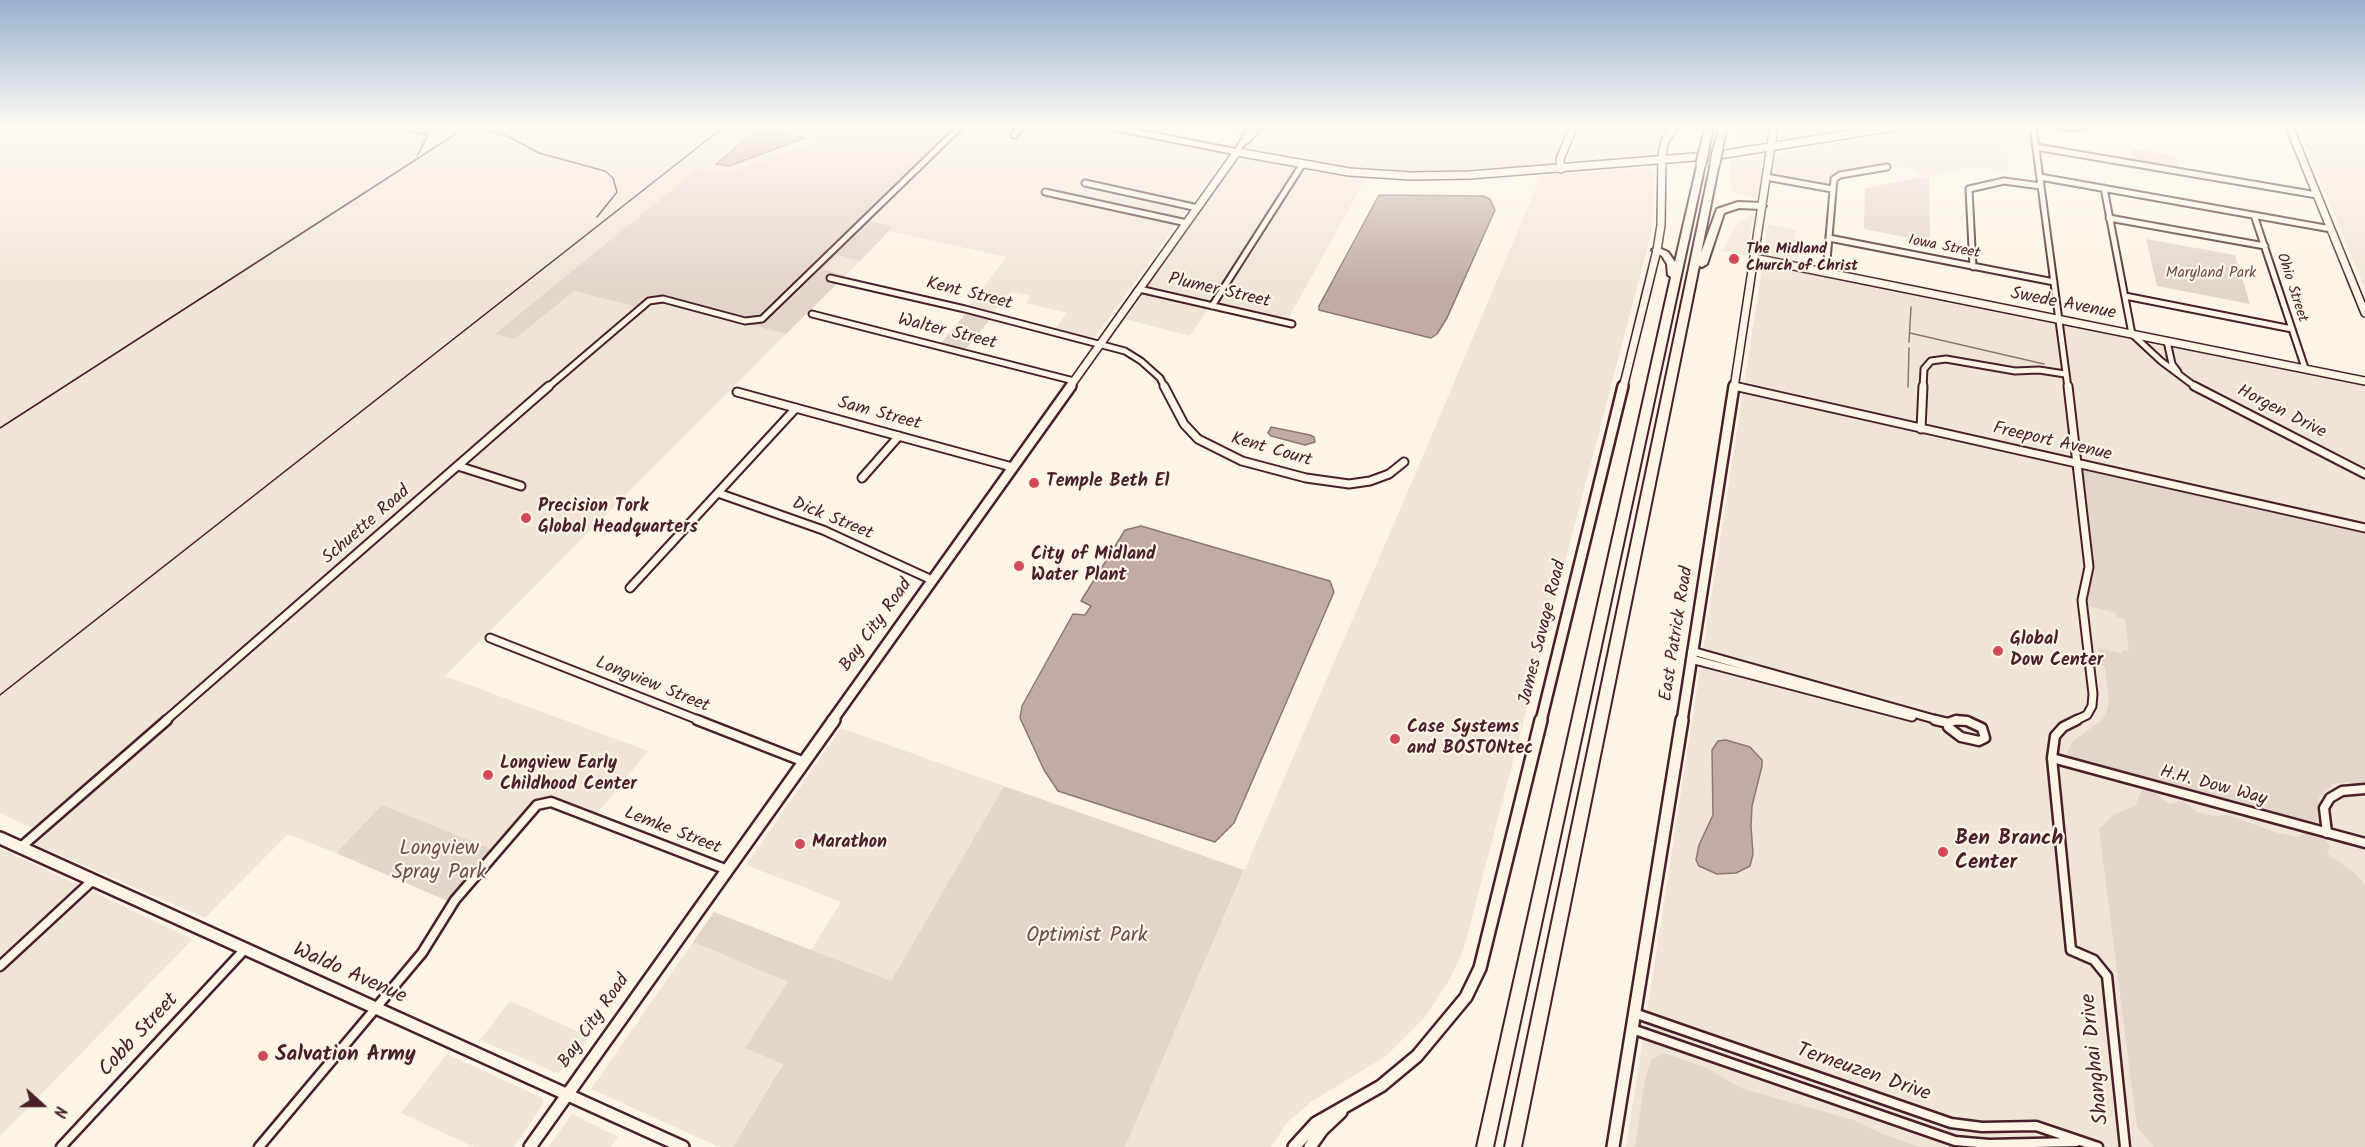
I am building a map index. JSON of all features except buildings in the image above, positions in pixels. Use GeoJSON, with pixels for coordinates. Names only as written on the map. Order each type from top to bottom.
{"type":"FeatureCollection","features":[{"type":"Feature","properties":{"kind":"highway"},"geometry":{"type":"LineString","coordinates":[[1485,1147],[1698,180]]}},
{"type":"Feature","properties":{"kind":"highway"},"geometry":{"type":"LineString","coordinates":[[1513,1147],[1712,180]]}},
{"type":"Feature","properties":{"kind":"highway"},"geometry":{"type":"LineString","coordinates":[[1682,327],[1718,214],[1724,209],[1735,206],[1762,206]]}},
{"type":"Feature","properties":{"kind":"highway"},"geometry":{"type":"LineString","coordinates":[[1657,250],[1665,254],[1672,264],[1673,290]]}},
{"type":"Feature","properties":{"kind":"street","name":"Schuette Road"},"geometry":{"type":"LineString","coordinates":[[21,847],[649,301],[663,299],[745,321],[757,320],[769,314],[906,180]]}},
{"type":"Feature","properties":{"kind":"street","name":"Bay City Road"},"geometry":{"type":"LineString","coordinates":[[530,1147],[725,869],[1217,180]]}},
{"type":"Feature","properties":{"kind":"street"},"geometry":{"type":"LineString","coordinates":[[1212,306],[1293,180]]}},
{"type":"Feature","properties":{"kind":"street","name":"James Savage Road"},"geometry":{"type":"LineString","coordinates":[[1294,1147],[1316,1123],[1394,1076],[1435,1038],[1466,997],[1480,968],[1657,250],[1661,225],[1661,180]]}},
{"type":"Feature","properties":{"kind":"street","name":"East Patrick Road"},"geometry":{"type":"LineString","coordinates":[[1613,1147],[1766,180]]}},
{"type":"Feature","properties":{"kind":"street"},"geometry":{"type":"LineString","coordinates":[[1780,180],[1832,189]]}},
{"type":"Feature","properties":{"kind":"street"},"geometry":{"type":"LineString","coordinates":[[1826,272],[1832,189],[1835,180]]}},
{"type":"Feature","properties":{"kind":"street"},"geometry":{"type":"LineString","coordinates":[[2041,180],[2077,464]]}},
{"type":"Feature","properties":{"kind":"street"},"geometry":{"type":"LineString","coordinates":[[2055,180],[2331,228]]}},
{"type":"Feature","properties":{"kind":"street"},"geometry":{"type":"LineString","coordinates":[[2226,180],[2317,195]]}},
{"type":"Feature","properties":{"kind":"street"},"geometry":{"type":"LineString","coordinates":[[2311,180],[2365,313]]}},
{"type":"Feature","properties":{"kind":"street"},"geometry":{"type":"LineString","coordinates":[[1973,267],[1969,189],[2004,181],[2042,186]]}},
{"type":"Feature","properties":{"kind":"street"},"geometry":{"type":"LineString","coordinates":[[1085,183],[1198,207]]}},
{"type":"Feature","properties":{"kind":"street"},"geometry":{"type":"LineString","coordinates":[[2104,188],[2132,334]]}},
{"type":"Feature","properties":{"kind":"street"},"geometry":{"type":"LineString","coordinates":[[1045,192],[1186,223]]}},
{"type":"Feature","properties":{"kind":"street","name":"Ohio Street"},"geometry":{"type":"LineString","coordinates":[[2254,215],[2305,368]]}},
{"type":"Feature","properties":{"kind":"street"},"geometry":{"type":"LineString","coordinates":[[2109,218],[2265,246]]}},
{"type":"Feature","properties":{"kind":"street","name":"Iowa Street"},"geometry":{"type":"LineString","coordinates":[[1829,238],[2054,282]]}},
{"type":"Feature","properties":{"kind":"street","name":"Swede Avenue"},"geometry":{"type":"LineString","coordinates":[[1754,258],[2365,381]]}},
{"type":"Feature","properties":{"kind":"street","name":"Kent Street"},"geometry":{"type":"LineString","coordinates":[[830,278],[851,281],[1100,344]]}},
{"type":"Feature","properties":{"kind":"street","name":"Plumer Street"},"geometry":{"type":"LineString","coordinates":[[1139,289],[1293,324]]}},
{"type":"Feature","properties":{"kind":"street"},"geometry":{"type":"LineString","coordinates":[[2125,297],[2292,329]]}},
{"type":"Feature","properties":{"kind":"street","name":"Walter Street"},"geometry":{"type":"LineString","coordinates":[[812,314],[1074,381]]}},
{"type":"Feature","properties":{"kind":"street","name":"Horgen Drive"},"geometry":{"type":"LineString","coordinates":[[2132,334],[2182,379],[2365,474]]}},
{"type":"Feature","properties":{"kind":"street"},"geometry":{"type":"LineString","coordinates":[[2167,341],[2172,364],[2182,379]]}},
{"type":"Feature","properties":{"kind":"street","name":"Kent Court"},"geometry":{"type":"LineString","coordinates":[[1100,344],[1125,351],[1146,365],[1160,378],[1184,424],[1198,439],[1242,461],[1332,483],[1370,481],[1389,474],[1404,462]]}},
{"type":"Feature","properties":{"kind":"street"},"geometry":{"type":"LineString","coordinates":[[1921,429],[1924,369],[1932,361],[1954,359],[2015,372],[2039,370],[2065,374]]}},
{"type":"Feature","properties":{"kind":"street","name":"Freeport Avenue"},"geometry":{"type":"LineString","coordinates":[[1733,386],[2365,528]]}},
{"type":"Feature","properties":{"kind":"street","name":"Sam Street"},"geometry":{"type":"LineString","coordinates":[[738,392],[1012,467]]}},
{"type":"Feature","properties":{"kind":"street"},"geometry":{"type":"LineString","coordinates":[[630,588],[796,408]]}},
{"type":"Feature","properties":{"kind":"street"},"geometry":{"type":"LineString","coordinates":[[862,478],[899,436]]}},
{"type":"Feature","properties":{"kind":"street","name":"Shanghai Drive"},"geometry":{"type":"LineString","coordinates":[[2077,464],[2089,567],[2082,593],[2093,694],[2092,706],[2087,714],[2063,727],[2055,736],[2052,758],[2071,950],[2094,960],[2107,976],[2125,1147]]}},
{"type":"Feature","properties":{"kind":"street"},"geometry":{"type":"LineString","coordinates":[[458,466],[521,486]]}},
{"type":"Feature","properties":{"kind":"street","name":"Dick Street"},"geometry":{"type":"LineString","coordinates":[[718,493],[823,530],[932,580]]}},
{"type":"Feature","properties":{"kind":"street","name":"Longview Street"},"geometry":{"type":"LineString","coordinates":[[490,638],[802,761]]}},
{"type":"Feature","properties":{"kind":"street"},"geometry":{"type":"LineString","coordinates":[[1692,655],[1948,725]]}},
{"type":"Feature","properties":{"kind":"street","name":"H.H. Dow Way"},"geometry":{"type":"LineString","coordinates":[[2052,758],[2365,843]]}},
{"type":"Feature","properties":{"kind":"street"},"geometry":{"type":"LineString","coordinates":[[2327,833],[2324,808],[2330,798],[2342,791],[2365,789]]}},
{"type":"Feature","properties":{"kind":"street","name":"Lemke Street"},"geometry":{"type":"LineString","coordinates":[[375,1008],[422,953],[463,891],[540,803],[551,802],[725,869]]}},
{"type":"Feature","properties":{"kind":"street","name":"Waldo Avenue"},"geometry":{"type":"LineString","coordinates":[[0,838],[683,1147]]}},
{"type":"Feature","properties":{"kind":"street"},"geometry":{"type":"LineString","coordinates":[[0,966],[93,880]]}},
{"type":"Feature","properties":{"kind":"street","name":"Cobb Street"},"geometry":{"type":"LineString","coordinates":[[61,1147],[245,949]]}},
{"type":"Feature","properties":{"kind":"street"},"geometry":{"type":"LineString","coordinates":[[259,1147],[375,1008]]}},
{"type":"Feature","properties":{"kind":"street","name":"Terneuzen Drive"},"geometry":{"type":"LineString","coordinates":[[1634,1013],[1951,1123],[1982,1127],[2036,1126],[2098,1147]]}},
{"type":"Feature","properties":{"kind":"street","name":"Terneuzen Drive"},"geometry":{"type":"LineString","coordinates":[[1632,1029],[1955,1141],[1989,1144],[2052,1141],[2085,1143]]}},
{"type":"Feature","properties":{"kind":"street","name":"James Savage Road"},"geometry":{"type":"LineString","coordinates":[[1310,1147],[1327,1125],[1354,1101]]}},
{"type":"Feature","properties":{"kind":"shaded area"},"geometry":{"type":"Polygon","coordinates":[[[0,180],[716,180],[496,333],[515,339],[574,291],[636,307],[645,299],[786,334],[445,676],[648,751],[597,814],[556,798],[545,799],[540,801],[494,850],[382,805],[336,853],[288,834],[205,918],[32,843],[42,833],[0,813],[0,180]]]}},
{"type":"Feature","properties":{"kind":"shaded area"},"geometry":{"type":"Polygon","coordinates":[[[912,180],[1209,180],[1094,339],[1054,330],[1067,313],[1026,303],[1031,296],[1011,292],[992,314],[966,308],[1007,257],[889,231],[892,228],[869,222],[912,180]]]}},
{"type":"Feature","properties":{"kind":"shaded area"},"geometry":{"type":"Polygon","coordinates":[[[1223,180],[1289,180],[1212,302],[1147,288],[1223,180]]]}},
{"type":"Feature","properties":{"kind":"shaded area"},"geometry":{"type":"Polygon","coordinates":[[[1299,180],[1365,180],[1287,321],[1219,305],[1299,180]]]}},
{"type":"Feature","properties":{"kind":"shaded area"},"geometry":{"type":"Polygon","coordinates":[[[1540,180],[1655,180],[1652,230],[1464,948],[1451,977],[1426,1016],[1386,1056],[1311,1102],[1287,1123],[1271,1147],[1125,1147],[1540,180]]]}},
{"type":"Feature","properties":{"kind":"shaded area"},"geometry":{"type":"Polygon","coordinates":[[[1730,180],[1760,180],[1759,199],[1731,192],[1730,180]]]}},
{"type":"Feature","properties":{"kind":"shaded area"},"geometry":{"type":"Polygon","coordinates":[[[1793,180],[1830,180],[1829,186],[1793,180]]]}},
{"type":"Feature","properties":{"kind":"shaded area"},"geometry":{"type":"Polygon","coordinates":[[[2319,180],[2365,180],[2365,289],[2319,180]]]}},
{"type":"Feature","properties":{"kind":"shaded area"},"geometry":{"type":"Polygon","coordinates":[[[1379,195],[1483,196],[1490,199],[1495,210],[1447,318],[1437,334],[1431,338],[1319,310],[1319,306],[1379,195]]]}},
{"type":"Feature","properties":{"kind":"shaded area"},"geometry":{"type":"Polygon","coordinates":[[[1754,213],[1747,256],[1723,251],[1737,223],[1754,213]]]}},
{"type":"Feature","properties":{"kind":"shaded area"},"geometry":{"type":"Polygon","coordinates":[[[1768,224],[1796,230],[1793,261],[1763,255],[1768,224]]]}},
{"type":"Feature","properties":{"kind":"shaded area"},"geometry":{"type":"Polygon","coordinates":[[[837,255],[860,261],[845,276],[822,270],[837,255]]]}},
{"type":"Feature","properties":{"kind":"shaded area"},"geometry":{"type":"Polygon","coordinates":[[[1763,262],[2365,383],[2365,1147],[1626,1147],[1763,262]]]}},
{"type":"Feature","properties":{"kind":"shaded area"},"geometry":{"type":"Polygon","coordinates":[[[1151,294],[1205,307],[1207,310],[1190,336],[1125,319],[1142,297],[1151,294]]]}},
{"type":"Feature","properties":{"kind":"shaded area"},"geometry":{"type":"Polygon","coordinates":[[[1271,427],[1310,435],[1314,437],[1315,442],[1305,445],[1271,436],[1268,433],[1271,427]]]}},
{"type":"Feature","properties":{"kind":"shaded area"},"geometry":{"type":"Polygon","coordinates":[[[1141,526],[1330,581],[1334,592],[1234,823],[1215,842],[1058,791],[1044,770],[1020,718],[1022,706],[1073,614],[1085,615],[1091,606],[1081,601],[1125,530],[1141,526]]]}},
{"type":"Feature","properties":{"kind":"shaded area"},"geometry":{"type":"Polygon","coordinates":[[[841,728],[1004,786],[891,981],[811,950],[841,902],[746,865],[841,728]]]}},
{"type":"Feature","properties":{"kind":"shaded area"},"geometry":{"type":"Polygon","coordinates":[[[1726,740],[1750,747],[1762,760],[1762,766],[1752,806],[1753,854],[1750,866],[1736,873],[1717,874],[1699,866],[1696,860],[1699,845],[1713,815],[1712,750],[1718,741],[1726,740]]]}},
{"type":"Feature","properties":{"kind":"shaded area"},"geometry":{"type":"Polygon","coordinates":[[[0,848],[193,939],[0,1136],[0,848]]]}},
{"type":"Feature","properties":{"kind":"shaded area"},"geometry":{"type":"Polygon","coordinates":[[[693,942],[788,982],[746,1048],[783,1063],[733,1147],[719,1147],[591,1089],[693,942]]]}},
{"type":"Feature","properties":{"kind":"shaded area"},"geometry":{"type":"Polygon","coordinates":[[[510,1001],[590,1037],[569,1065],[557,1073],[480,1040],[510,1001]]]}},
{"type":"Feature","properties":{"kind":"shaded area"},"geometry":{"type":"Polygon","coordinates":[[[447,1054],[543,1098],[543,1104],[514,1147],[474,1147],[401,1113],[447,1054]]]}},
{"type":"Feature","properties":{"kind":"shaded area"},"geometry":{"type":"Polygon","coordinates":[[[572,1114],[618,1137],[611,1147],[549,1147],[572,1114]]]}},
{"type":"Feature","properties":{"kind":"green space"},"geometry":{"type":"Polygon","coordinates":[[[685,180],[912,180],[870,221],[893,227],[860,261],[837,255],[823,269],[845,276],[786,334],[645,299],[636,307],[574,291],[515,339],[495,334],[685,180]]]}},
{"type":"Feature","properties":{"kind":"green space"},"geometry":{"type":"Polygon","coordinates":[[[1910,180],[1929,180],[1930,242],[1864,229],[1865,188],[1910,180]]]}},
{"type":"Feature","properties":{"kind":"green space","name":"Maryland Park"},"geometry":{"type":"Polygon","coordinates":[[[2146,239],[2235,255],[2250,304],[2157,286],[2146,239]]]}},
{"type":"Feature","properties":{"kind":"green space"},"geometry":{"type":"Polygon","coordinates":[[[967,312],[991,318],[964,351],[940,344],[967,312]]]}},
{"type":"Feature","properties":{"kind":"green space"},"geometry":{"type":"Polygon","coordinates":[[[2082,469],[2365,532],[2365,785],[2348,782],[2333,784],[2319,798],[2317,820],[2314,824],[2069,758],[2067,753],[2072,742],[2103,719],[2107,710],[2109,701],[2105,668],[2100,664],[2098,648],[2122,653],[2122,650],[2129,651],[2125,619],[2117,617],[2116,613],[2088,606],[2087,594],[2094,570],[2082,469]]]}},
{"type":"Feature","properties":{"kind":"green space","name":"Optimist Park"},"geometry":{"type":"Polygon","coordinates":[[[1004,786],[1244,870],[1125,1147],[733,1147],[783,1064],[745,1048],[788,982],[693,942],[714,912],[891,981],[1004,786]]]}},
{"type":"Feature","properties":{"kind":"green space"},"geometry":{"type":"Polygon","coordinates":[[[2142,789],[2155,793],[2168,804],[2183,801],[2197,812],[2213,816],[2228,815],[2278,833],[2299,837],[2303,833],[2324,839],[2330,846],[2327,854],[2354,872],[2365,885],[2365,1147],[2154,1147],[2137,1127],[2099,829],[2115,814],[2135,806],[2142,789]]]}},
{"type":"Feature","properties":{"kind":"green space","name":"Longview Spray Park"},"geometry":{"type":"Polygon","coordinates":[[[382,805],[494,850],[450,902],[336,853],[382,805]]]}},
{"type":"Feature","properties":{"kind":"green space"},"geometry":{"type":"Polygon","coordinates":[[[1664,1053],[1707,1068],[1740,1088],[1853,1120],[1880,1133],[1919,1147],[1635,1147],[1645,1080],[1651,1060],[1664,1053]]]}},
{"type":"Feature","properties":{"kind":"waterway"},"geometry":{"type":"LineString","coordinates":[[1909,342],[1911,307]]}},
{"type":"Feature","properties":{"kind":"waterway"},"geometry":{"type":"LineString","coordinates":[[1910,333],[2044,364]]}},
{"type":"Feature","properties":{"kind":"waterway"},"geometry":{"type":"LineString","coordinates":[[1908,387],[1909,348]]}},
{"type":"Feature","properties":{"kind":"railway"},"geometry":{"type":"LineString","coordinates":[[0,428],[385,180]]}},
{"type":"Feature","properties":{"kind":"railway"},"geometry":{"type":"LineString","coordinates":[[597,217],[617,192],[613,180]]}},
{"type":"Feature","properties":{"kind":"railway"},"geometry":{"type":"LineString","coordinates":[[0,695],[657,180]]}},
{"type":"Feature","properties":{"kind":"place","name":"The Midland Church of Christ"},"geometry":{"type":"Point","coordinates":[1734,259]}},
{"type":"Feature","properties":{"kind":"place","name":"Temple Beth El"},"geometry":{"type":"Point","coordinates":[1034,483]}},
{"type":"Feature","properties":{"kind":"place","name":"Precision Tork Global Headquarters"},"geometry":{"type":"Point","coordinates":[526,518]}},
{"type":"Feature","properties":{"kind":"place","name":"City of Midland Water Plant"},"geometry":{"type":"Point","coordinates":[1019,566]}},
{"type":"Feature","properties":{"kind":"place","name":"Global Dow Center"},"geometry":{"type":"Point","coordinates":[1998,651]}},
{"type":"Feature","properties":{"kind":"place","name":"Case Systems and BOSTONtec"},"geometry":{"type":"Point","coordinates":[1395,739]}},
{"type":"Feature","properties":{"kind":"place","name":"Longview Early Childhood Center"},"geometry":{"type":"Point","coordinates":[488,775]}},
{"type":"Feature","properties":{"kind":"place","name":"Marathon"},"geometry":{"type":"Point","coordinates":[800,844]}},
{"type":"Feature","properties":{"kind":"place","name":"Ben Branch Center"},"geometry":{"type":"Point","coordinates":[1943,852]}},
{"type":"Feature","properties":{"kind":"place","name":"Salvation Army"},"geometry":{"type":"Point","coordinates":[263,1056]}}]}
